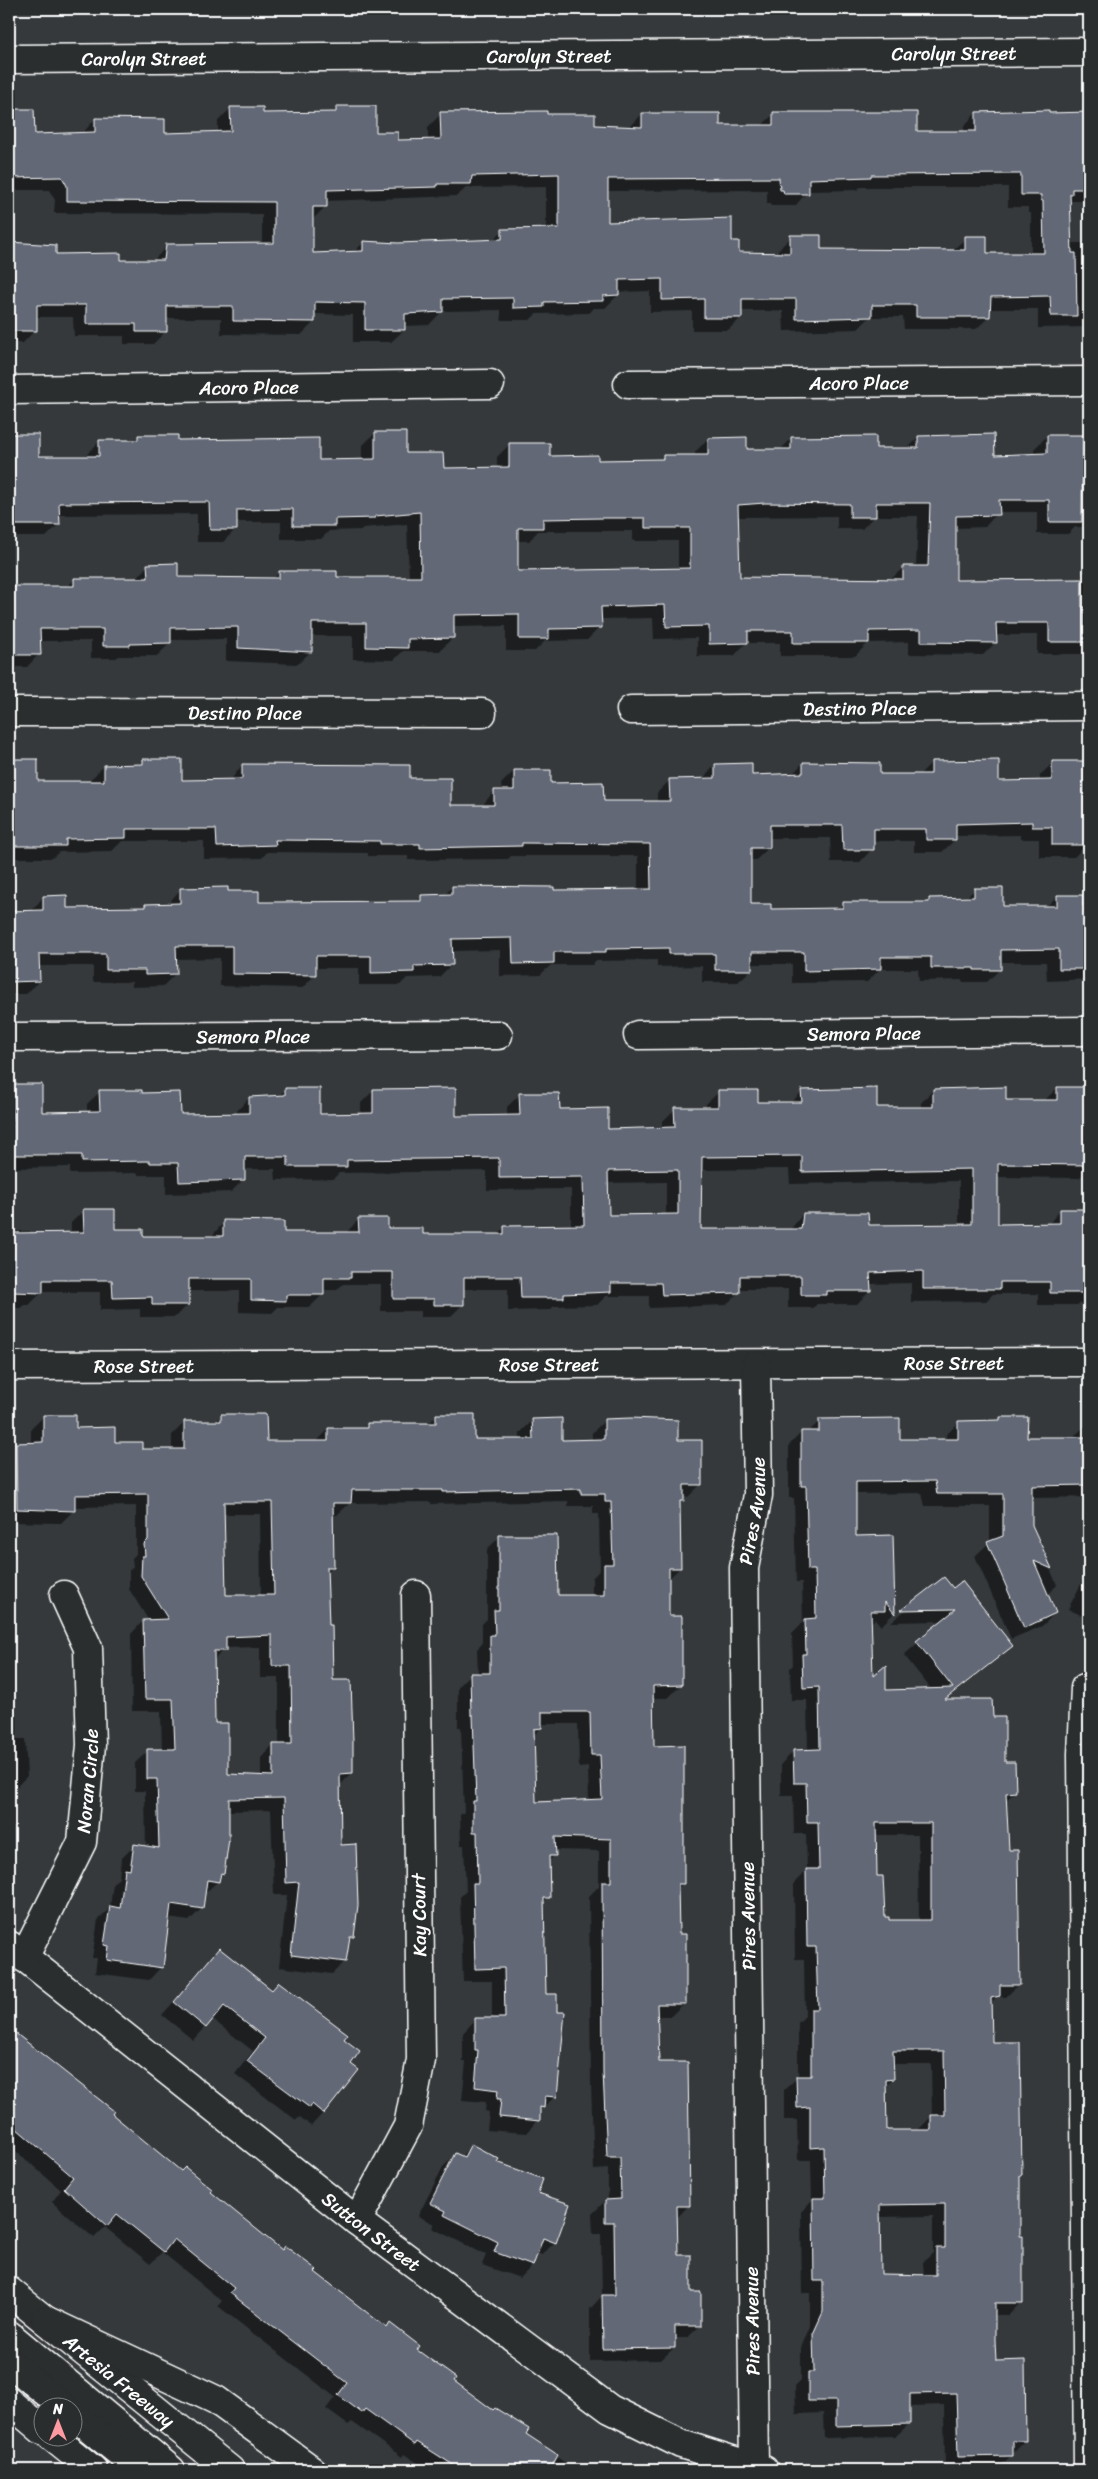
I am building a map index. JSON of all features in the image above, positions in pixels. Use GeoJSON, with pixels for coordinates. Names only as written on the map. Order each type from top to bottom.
{"type":"FeatureCollection","features":[{"type":"Feature","properties":{"kind":"main road","name":"Carolyn Street"},"geometry":{"type":"LineString","coordinates":[[9,59],[1089,52]]}},
{"type":"Feature","properties":{"kind":"main road","name":"Acoro Place"},"geometry":{"type":"LineString","coordinates":[[628,384],[1089,381]]}},
{"type":"Feature","properties":{"kind":"main road","name":"Acoro Place"},"geometry":{"type":"LineString","coordinates":[[9,390],[490,384]]}},
{"type":"Feature","properties":{"kind":"main road","name":"Destino Place"},"geometry":{"type":"LineString","coordinates":[[631,710],[1089,706]]}},
{"type":"Feature","properties":{"kind":"main road","name":"Destino Place"},"geometry":{"type":"LineString","coordinates":[[9,712],[482,713]]}},
{"type":"Feature","properties":{"kind":"main road","name":"Semora Place"},"geometry":{"type":"LineString","coordinates":[[638,1035],[1089,1031]]}},
{"type":"Feature","properties":{"kind":"main road","name":"Semora Place"},"geometry":{"type":"LineString","coordinates":[[9,1037],[498,1035]]}},
{"type":"Feature","properties":{"kind":"main road","name":"Rose Street"},"geometry":{"type":"LineString","coordinates":[[9,1366],[756,1365],[1089,1362]]}},
{"type":"Feature","properties":{"kind":"main road","name":"Pires Avenue"},"geometry":{"type":"LineString","coordinates":[[756,1365],[758,1494],[744,1568],[759,2469]]}},
{"type":"Feature","properties":{"kind":"main road","name":"Noran Circle"},"geometry":{"type":"LineString","coordinates":[[17,1952],[82,1842],[90,1745],[88,1648],[64,1595]]}},
{"type":"Feature","properties":{"kind":"main road","name":"Kay Court"},"geometry":{"type":"LineString","coordinates":[[357,2221],[408,2126],[421,2060],[416,1595]]}},
{"type":"Feature","properties":{"kind":"main road"},"geometry":{"type":"LineString","coordinates":[[1086,1688],[1082,1764],[1088,2470]]}},
{"type":"Feature","properties":{"kind":"main road","name":"Sutton Street"},"geometry":{"type":"LineString","coordinates":[[17,1952],[357,2221],[610,2409],[681,2444],[759,2469]]}},
{"type":"Feature","properties":{"kind":"main road","name":"Artesia Freeway"},"geometry":{"type":"LineString","coordinates":[[9,2291],[230,2470]]}},
{"type":"Feature","properties":{"kind":"main road"},"geometry":{"type":"LineString","coordinates":[[45,2320],[216,2400],[312,2470]]}},
{"type":"Feature","properties":{"kind":"main road"},"geometry":{"type":"LineString","coordinates":[[9,2335],[171,2470]]}},
{"type":"Feature","properties":{"kind":"main road"},"geometry":{"type":"LineString","coordinates":[[9,2362],[51,2396]]}},
{"type":"Feature","properties":{"kind":"main road"},"geometry":{"type":"LineString","coordinates":[[9,2402],[32,2422]]}},
{"type":"Feature","properties":{"kind":"main road"},"geometry":{"type":"LineString","coordinates":[[82,2422],[141,2470]]}},
{"type":"Feature","properties":{"kind":"main road"},"geometry":{"type":"LineString","coordinates":[[63,2446],[93,2470]]}},
{"type":"Feature","properties":{"kind":"building"},"geometry":{"type":"Polygon","coordinates":[[[336,106],[376,106],[376,132],[398,132],[398,140],[441,139],[440,112],[547,111],[547,114],[595,114],[595,125],[642,127],[642,113],[720,113],[720,125],[773,125],[773,112],[917,112],[917,131],[976,131],[976,112],[1049,110],[1049,113],[1089,112],[1089,189],[1072,189],[1072,194],[1070,194],[1072,253],[1076,253],[1077,316],[1051,316],[1050,296],[991,297],[990,317],[916,317],[916,305],[872,305],[872,317],[796,319],[796,299],[742,299],[742,318],[704,318],[704,299],[662,300],[662,279],[619,280],[619,295],[603,296],[603,301],[544,302],[544,307],[513,308],[513,298],[443,299],[443,312],[405,314],[405,330],[365,330],[365,303],[315,302],[315,322],[233,321],[233,306],[167,306],[167,332],[136,332],[136,324],[86,324],[86,305],[37,305],[37,331],[9,331],[9,242],[56,245],[56,254],[121,253],[121,260],[164,260],[166,244],[274,243],[274,202],[67,201],[67,186],[62,177],[9,178],[9,109],[34,109],[35,134],[95,132],[95,118],[165,119],[165,133],[231,131],[230,107],[263,107],[263,113],[336,112],[336,106]],[[559,174],[472,176],[471,184],[437,184],[437,187],[327,190],[327,207],[313,207],[313,253],[363,251],[363,241],[398,243],[502,239],[502,229],[559,228],[559,174]],[[1021,174],[871,175],[871,177],[809,179],[809,194],[784,194],[783,190],[780,190],[779,178],[608,179],[608,222],[732,218],[732,241],[739,241],[739,252],[790,253],[790,235],[821,235],[821,249],[965,250],[965,236],[987,236],[987,253],[1044,253],[1043,201],[1041,201],[1041,195],[1021,195],[1021,174]]]}},
{"type":"Feature","properties":{"kind":"building"},"geometry":{"type":"Polygon","coordinates":[[[375,432],[406,432],[406,453],[443,453],[444,468],[509,467],[509,443],[550,443],[550,456],[598,455],[598,460],[663,459],[663,455],[708,455],[708,438],[747,437],[747,449],[791,449],[791,437],[876,436],[876,448],[918,448],[918,436],[994,434],[995,455],[1047,453],[1047,435],[1083,435],[1082,522],[1049,522],[1049,500],[999,500],[1000,515],[956,516],[956,580],[1082,579],[1082,607],[1085,607],[1085,642],[1049,642],[1049,623],[996,623],[997,643],[921,642],[921,630],[869,631],[869,643],[793,643],[793,631],[748,631],[748,643],[709,644],[709,626],[666,627],[665,605],[601,607],[602,628],[549,629],[549,639],[519,639],[519,614],[454,615],[454,638],[408,639],[408,648],[366,647],[366,623],[312,623],[312,652],[238,648],[238,627],[171,628],[171,643],[130,644],[130,646],[103,646],[103,629],[40,629],[41,655],[9,655],[9,586],[74,586],[74,578],[148,578],[147,564],[178,563],[178,577],[279,578],[279,571],[337,571],[337,577],[421,577],[420,512],[375,516],[375,518],[335,519],[335,526],[293,526],[293,509],[237,510],[237,530],[210,530],[209,502],[59,503],[60,525],[9,525],[9,434],[39,434],[39,456],[99,456],[99,440],[138,440],[138,435],[178,435],[178,440],[319,438],[319,460],[375,459],[375,432]],[[765,503],[738,505],[740,577],[903,579],[903,566],[928,566],[930,503],[876,503],[876,517],[850,517],[850,504],[765,503]],[[645,518],[543,519],[543,528],[518,528],[518,571],[690,568],[690,528],[645,528],[645,518]]]}},
{"type":"Feature","properties":{"kind":"building"},"geometry":{"type":"Polygon","coordinates":[[[9,759],[38,759],[38,781],[104,781],[104,765],[143,764],[143,759],[182,759],[182,780],[242,779],[242,764],[410,765],[410,778],[451,778],[451,805],[494,805],[494,790],[514,790],[514,770],[551,770],[551,783],[603,782],[604,801],[670,801],[669,779],[715,778],[715,764],[752,763],[752,775],[803,773],[803,762],[880,763],[880,774],[931,774],[931,761],[999,760],[999,781],[1052,780],[1052,761],[1089,761],[1088,845],[1052,845],[1052,827],[1032,827],[1032,822],[956,824],[956,840],[926,840],[926,829],[874,829],[874,850],[843,850],[842,825],[770,825],[770,848],[751,848],[751,904],[771,904],[771,909],[843,908],[843,902],[929,902],[929,898],[974,897],[974,888],[1003,888],[1003,906],[1057,906],[1057,895],[1083,895],[1083,906],[1085,906],[1086,969],[1059,969],[1059,949],[1001,950],[1001,970],[931,968],[931,957],[881,957],[881,969],[804,971],[804,952],[752,952],[752,970],[715,970],[715,954],[669,954],[669,948],[606,949],[606,952],[554,952],[554,963],[513,964],[512,938],[452,939],[453,965],[414,966],[414,972],[371,973],[371,956],[316,956],[316,975],[232,974],[232,946],[176,946],[177,974],[145,975],[145,970],[106,970],[106,954],[39,954],[40,981],[9,982],[9,911],[43,910],[43,896],[67,895],[67,908],[145,907],[145,904],[180,903],[180,888],[228,887],[228,891],[259,891],[259,902],[421,901],[421,895],[452,894],[452,886],[554,887],[554,890],[651,889],[650,844],[522,843],[522,846],[420,848],[420,844],[380,844],[380,841],[275,840],[276,845],[217,847],[216,829],[126,829],[126,838],[66,839],[66,846],[9,846],[9,759]]]}},
{"type":"Feature","properties":{"kind":"building"},"geometry":{"type":"Polygon","coordinates":[[[11,1084],[42,1084],[42,1112],[100,1111],[99,1090],[142,1090],[142,1093],[180,1092],[181,1114],[249,1113],[249,1097],[285,1095],[285,1088],[320,1088],[320,1114],[373,1113],[373,1089],[456,1088],[456,1116],[520,1115],[519,1093],[559,1093],[560,1109],[608,1108],[608,1129],[675,1127],[674,1107],[718,1107],[718,1090],[758,1090],[758,1102],[802,1102],[801,1090],[877,1088],[877,1107],[933,1107],[933,1089],[1006,1087],[1006,1100],[1057,1100],[1057,1087],[1089,1087],[1089,1165],[998,1164],[998,1224],[1060,1223],[1060,1209],[1089,1209],[1089,1293],[1050,1293],[1050,1282],[1000,1282],[1000,1289],[923,1289],[923,1271],[870,1273],[871,1291],[827,1291],[827,1295],[801,1295],[801,1276],[740,1276],[740,1293],[662,1295],[661,1283],[611,1283],[611,1292],[564,1294],[564,1298],[521,1298],[520,1277],[464,1277],[464,1305],[434,1305],[434,1299],[393,1299],[393,1272],[351,1272],[351,1278],[324,1278],[324,1295],[286,1295],[286,1301],[251,1300],[251,1279],[189,1279],[189,1305],[152,1305],[152,1297],[113,1298],[112,1280],[43,1280],[43,1293],[12,1292],[12,1233],[84,1232],[83,1209],[115,1209],[115,1229],[143,1229],[143,1236],[223,1236],[223,1220],[284,1221],[284,1232],[359,1232],[358,1218],[388,1218],[388,1228],[423,1228],[423,1234],[504,1234],[504,1226],[584,1225],[583,1177],[499,1178],[499,1158],[347,1160],[347,1167],[288,1167],[288,1157],[245,1157],[245,1180],[179,1182],[178,1163],[150,1163],[150,1161],[82,1162],[82,1155],[12,1155],[11,1084]],[[802,1156],[702,1157],[701,1229],[801,1229],[803,1213],[868,1213],[869,1225],[972,1224],[972,1169],[802,1172],[802,1156]],[[678,1170],[608,1171],[609,1215],[678,1214],[678,1170]]]}},
{"type":"Feature","properties":{"kind":"building"},"geometry":{"type":"Polygon","coordinates":[[[221,1414],[266,1414],[267,1441],[328,1441],[328,1428],[367,1428],[367,1423],[436,1423],[436,1414],[475,1414],[475,1439],[533,1439],[532,1419],[562,1418],[562,1440],[604,1439],[604,1419],[631,1418],[678,1420],[678,1440],[702,1440],[702,1485],[684,1485],[684,1501],[680,1501],[681,1568],[669,1568],[669,1616],[682,1616],[682,1685],[653,1686],[654,1746],[684,1745],[684,1884],[678,1884],[679,1934],[686,1934],[686,2004],[657,2004],[659,2062],[688,2062],[690,2206],[677,2206],[678,2255],[691,2255],[691,2292],[701,2292],[701,2326],[675,2326],[675,2348],[603,2349],[602,2295],[615,2295],[614,2222],[605,2222],[605,2200],[621,2199],[620,2157],[607,2157],[603,2072],[602,1882],[611,1882],[611,1839],[555,1837],[556,1856],[549,1856],[550,1898],[544,1898],[546,1994],[557,1994],[557,2012],[565,2012],[557,2097],[545,2096],[544,2108],[540,2107],[540,2121],[499,2117],[501,2099],[497,2099],[498,2090],[475,2087],[478,2050],[475,2050],[475,2018],[505,2018],[504,1968],[475,1969],[473,1883],[478,1883],[477,1832],[473,1832],[473,1801],[476,1801],[470,1673],[490,1673],[490,1635],[495,1635],[494,1610],[499,1610],[499,1535],[557,1535],[558,1595],[604,1595],[604,1564],[613,1564],[611,1502],[605,1502],[605,1494],[581,1494],[581,1489],[443,1492],[443,1490],[352,1490],[351,1503],[333,1503],[334,1567],[327,1567],[329,1625],[332,1625],[333,1680],[351,1680],[353,1742],[353,1773],[340,1774],[341,1845],[356,1844],[358,1905],[354,1937],[350,1937],[346,1962],[291,1955],[299,1882],[286,1883],[284,1798],[229,1799],[229,1839],[224,1874],[221,1873],[219,1882],[207,1880],[203,1909],[171,1904],[163,1968],[107,1960],[109,1946],[104,1945],[110,1906],[120,1908],[125,1869],[130,1870],[134,1844],[159,1848],[157,1779],[147,1779],[147,1749],[175,1749],[173,1699],[145,1699],[143,1620],[168,1619],[141,1576],[142,1556],[145,1556],[144,1544],[148,1540],[148,1494],[75,1495],[75,1511],[17,1509],[16,1443],[43,1442],[43,1415],[76,1415],[76,1428],[115,1427],[115,1442],[142,1442],[142,1449],[184,1449],[184,1421],[221,1421],[221,1414]],[[224,1502],[226,1595],[274,1595],[272,1502],[224,1502]],[[272,1635],[226,1637],[226,1651],[214,1651],[215,1723],[228,1723],[228,1774],[273,1776],[273,1744],[292,1744],[291,1666],[272,1666],[272,1635]],[[542,1712],[542,1728],[534,1729],[536,1802],[602,1799],[600,1755],[591,1755],[590,1712],[542,1712]]]}},
{"type":"Feature","properties":{"kind":"building"},"geometry":{"type":"Polygon","coordinates":[[[1000,1417],[1028,1417],[1027,1437],[1089,1437],[1089,1485],[1032,1486],[1032,1525],[1052,1569],[1034,1561],[1056,1613],[1024,1628],[987,1542],[1003,1536],[1003,1494],[937,1494],[935,1481],[856,1482],[856,1536],[893,1535],[895,1614],[885,1602],[885,1611],[871,1611],[873,1676],[886,1665],[886,1690],[953,1688],[916,1641],[956,1609],[901,1610],[944,1577],[953,1588],[962,1581],[1013,1646],[945,1699],[992,1699],[993,1717],[1005,1717],[1005,1762],[1015,1762],[1016,1792],[1006,1793],[1009,1850],[1018,1850],[1020,1985],[1000,1985],[1000,1996],[991,1998],[992,2042],[1020,2042],[1022,2175],[1020,2175],[1020,2236],[1023,2236],[1023,2303],[995,2303],[995,2340],[996,2361],[1025,2360],[1026,2441],[1013,2441],[1013,2456],[958,2457],[956,2393],[910,2394],[910,2424],[836,2426],[836,2401],[808,2401],[808,2372],[814,2372],[813,2334],[823,2312],[823,2281],[814,2281],[813,2198],[825,2198],[824,2147],[810,2148],[810,2107],[797,2108],[796,2076],[811,2076],[811,2009],[818,2009],[816,1947],[807,1947],[806,1869],[819,1869],[818,1822],[807,1822],[806,1783],[794,1783],[793,1750],[820,1749],[819,1687],[803,1688],[802,1654],[806,1654],[805,1619],[816,1618],[815,1570],[808,1570],[806,1486],[801,1486],[801,1431],[819,1431],[819,1419],[900,1418],[900,1439],[958,1439],[958,1421],[1000,1420],[1000,1417]],[[876,1823],[877,1876],[883,1876],[885,1917],[889,1917],[889,1920],[931,1920],[931,1823],[876,1823]],[[893,2051],[894,2079],[886,2080],[887,2130],[931,2130],[931,2115],[945,2115],[944,2051],[893,2051]],[[945,2204],[880,2205],[881,2274],[936,2275],[936,2248],[945,2248],[945,2204]]]}},
{"type":"Feature","properties":{"kind":"building"},"geometry":{"type":"Polygon","coordinates":[[[219,1948],[272,1990],[279,1982],[348,2034],[344,2039],[360,2051],[351,2064],[359,2070],[324,2114],[312,2104],[310,2108],[247,2061],[265,2038],[224,2006],[206,2028],[174,2002],[219,1948]]]}},
{"type":"Feature","properties":{"kind":"building"},"geometry":{"type":"Polygon","coordinates":[[[9,2028],[114,2111],[112,2114],[181,2171],[185,2167],[213,2190],[211,2192],[282,2250],[285,2246],[387,2328],[390,2323],[420,2346],[417,2350],[456,2378],[454,2381],[493,2410],[495,2408],[529,2429],[526,2434],[558,2455],[550,2470],[461,2470],[417,2442],[415,2445],[365,2409],[362,2413],[338,2395],[347,2383],[230,2293],[234,2288],[174,2239],[164,2252],[117,2214],[107,2226],[64,2188],[73,2177],[9,2122],[9,2028]]]}},
{"type":"Feature","properties":{"kind":"building"},"geometry":{"type":"Polygon","coordinates":[[[471,2144],[499,2159],[497,2162],[543,2179],[538,2193],[570,2204],[556,2243],[543,2238],[533,2266],[494,2252],[498,2242],[444,2215],[446,2211],[430,2203],[455,2153],[464,2157],[471,2144]]]}}]}
